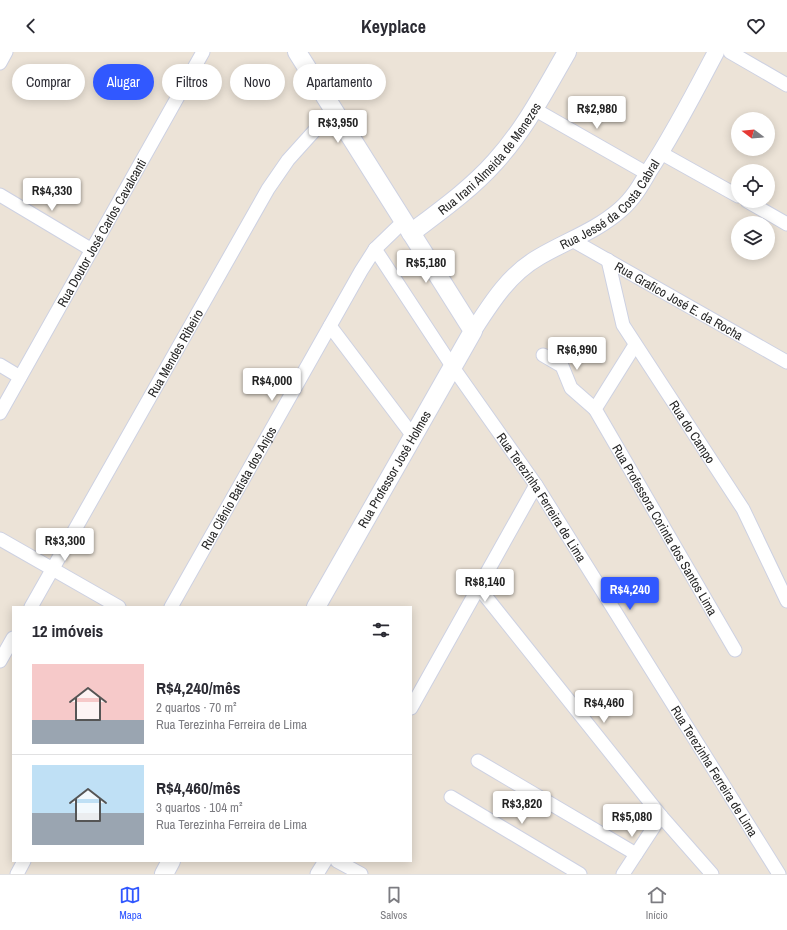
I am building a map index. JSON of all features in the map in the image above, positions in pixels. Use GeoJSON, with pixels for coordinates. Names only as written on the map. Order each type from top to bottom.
{"type":"FeatureCollection","features":[{"type":"Feature","properties":{"kind":"main road"},"geometry":{"type":"LineString","coordinates":[[297,52],[473,331]]}},
{"type":"Feature","properties":{"kind":"main road","name":"Rua Irani Almeida de Menezes"},"geometry":{"type":"LineString","coordinates":[[407,227],[465,191],[495,163],[522,128],[567,52]]}},
{"type":"Feature","properties":{"kind":"main road","name":"Rua Professor José Holmes"},"geometry":{"type":"LineString","coordinates":[[317,606],[473,331]]}},
{"type":"Feature","properties":{"kind":"main road"},"geometry":{"type":"LineString","coordinates":[[164,874],[171,862]]}},
{"type":"Feature","properties":{"kind":"street"},"geometry":{"type":"LineString","coordinates":[[0,63],[6,52]]}},
{"type":"Feature","properties":{"kind":"street","name":"Rua Doutor José Carlos Cavalcanti"},"geometry":{"type":"LineString","coordinates":[[0,413],[203,52]]}},
{"type":"Feature","properties":{"kind":"street","name":"Rua Jessé da Costa Cabral"},"geometry":{"type":"LineString","coordinates":[[473,331],[494,298],[512,278],[538,258],[597,227],[620,210],[635,194],[661,153],[716,52]]}},
{"type":"Feature","properties":{"kind":"street"},"geometry":{"type":"LineString","coordinates":[[730,52],[787,85]]}},
{"type":"Feature","properties":{"kind":"street","name":"Rua Mendes Ribeiro"},"geometry":{"type":"LineString","coordinates":[[32,606],[268,189],[288,160],[334,109]]}},
{"type":"Feature","properties":{"kind":"street"},"geometry":{"type":"LineString","coordinates":[[534,109],[648,174]]}},
{"type":"Feature","properties":{"kind":"street"},"geometry":{"type":"LineString","coordinates":[[661,153],[731,192]]}},
{"type":"Feature","properties":{"kind":"street"},"geometry":{"type":"LineString","coordinates":[[0,195],[92,250]]}},
{"type":"Feature","properties":{"kind":"street"},"geometry":{"type":"LineString","coordinates":[[759,208],[787,224]]}},
{"type":"Feature","properties":{"kind":"street","name":"Rua Clênio Batista dos Anjos"},"geometry":{"type":"LineString","coordinates":[[171,606],[375,249],[407,227]]}},
{"type":"Feature","properties":{"kind":"street","name":"Rua Grafico José E. da Rocha"},"geometry":{"type":"LineString","coordinates":[[572,240],[787,362]]}},
{"type":"Feature","properties":{"kind":"street","name":"Rua Terezinha Ferreira de Lima"},"geometry":{"type":"LineString","coordinates":[[375,249],[452,366],[536,485],[779,874]]}},
{"type":"Feature","properties":{"kind":"street","name":"Rua do Campo"},"geometry":{"type":"LineString","coordinates":[[608,260],[623,325],[743,509],[787,600]]}},
{"type":"Feature","properties":{"kind":"street"},"geometry":{"type":"LineString","coordinates":[[330,326],[413,436]]}},
{"type":"Feature","properties":{"kind":"street"},"geometry":{"type":"LineString","coordinates":[[595,409],[635,345]]}},
{"type":"Feature","properties":{"kind":"street","name":"Rua Professora Corinta dos Santos Lima"},"geometry":{"type":"LineString","coordinates":[[543,354],[562,366],[571,388],[595,409],[735,650]]}},
{"type":"Feature","properties":{"kind":"street"},"geometry":{"type":"LineString","coordinates":[[0,365],[20,377]]}},
{"type":"Feature","properties":{"kind":"street"},"geometry":{"type":"LineString","coordinates":[[412,706],[536,485]]}},
{"type":"Feature","properties":{"kind":"street"},"geometry":{"type":"LineString","coordinates":[[0,539],[116,606]]}},
{"type":"Feature","properties":{"kind":"street"},"geometry":{"type":"LineString","coordinates":[[479,588],[661,816],[712,874]]}},
{"type":"Feature","properties":{"kind":"street"},"geometry":{"type":"LineString","coordinates":[[0,661],[12,640]]}},
{"type":"Feature","properties":{"kind":"street"},"geometry":{"type":"LineString","coordinates":[[478,760],[636,854]]}},
{"type":"Feature","properties":{"kind":"street"},"geometry":{"type":"LineString","coordinates":[[451,796],[580,874]]}},
{"type":"Feature","properties":{"kind":"street"},"geometry":{"type":"LineString","coordinates":[[623,874],[661,816]]}},
{"type":"Feature","properties":{"kind":"street"},"geometry":{"type":"LineString","coordinates":[[17,874],[23,862]]}},
{"type":"Feature","properties":{"kind":"street"},"geometry":{"type":"LineString","coordinates":[[317,874],[323,862]]}},
{"type":"Feature","properties":{"kind":"street"},"geometry":{"type":"LineString","coordinates":[[339,862],[361,874]]}}]}
